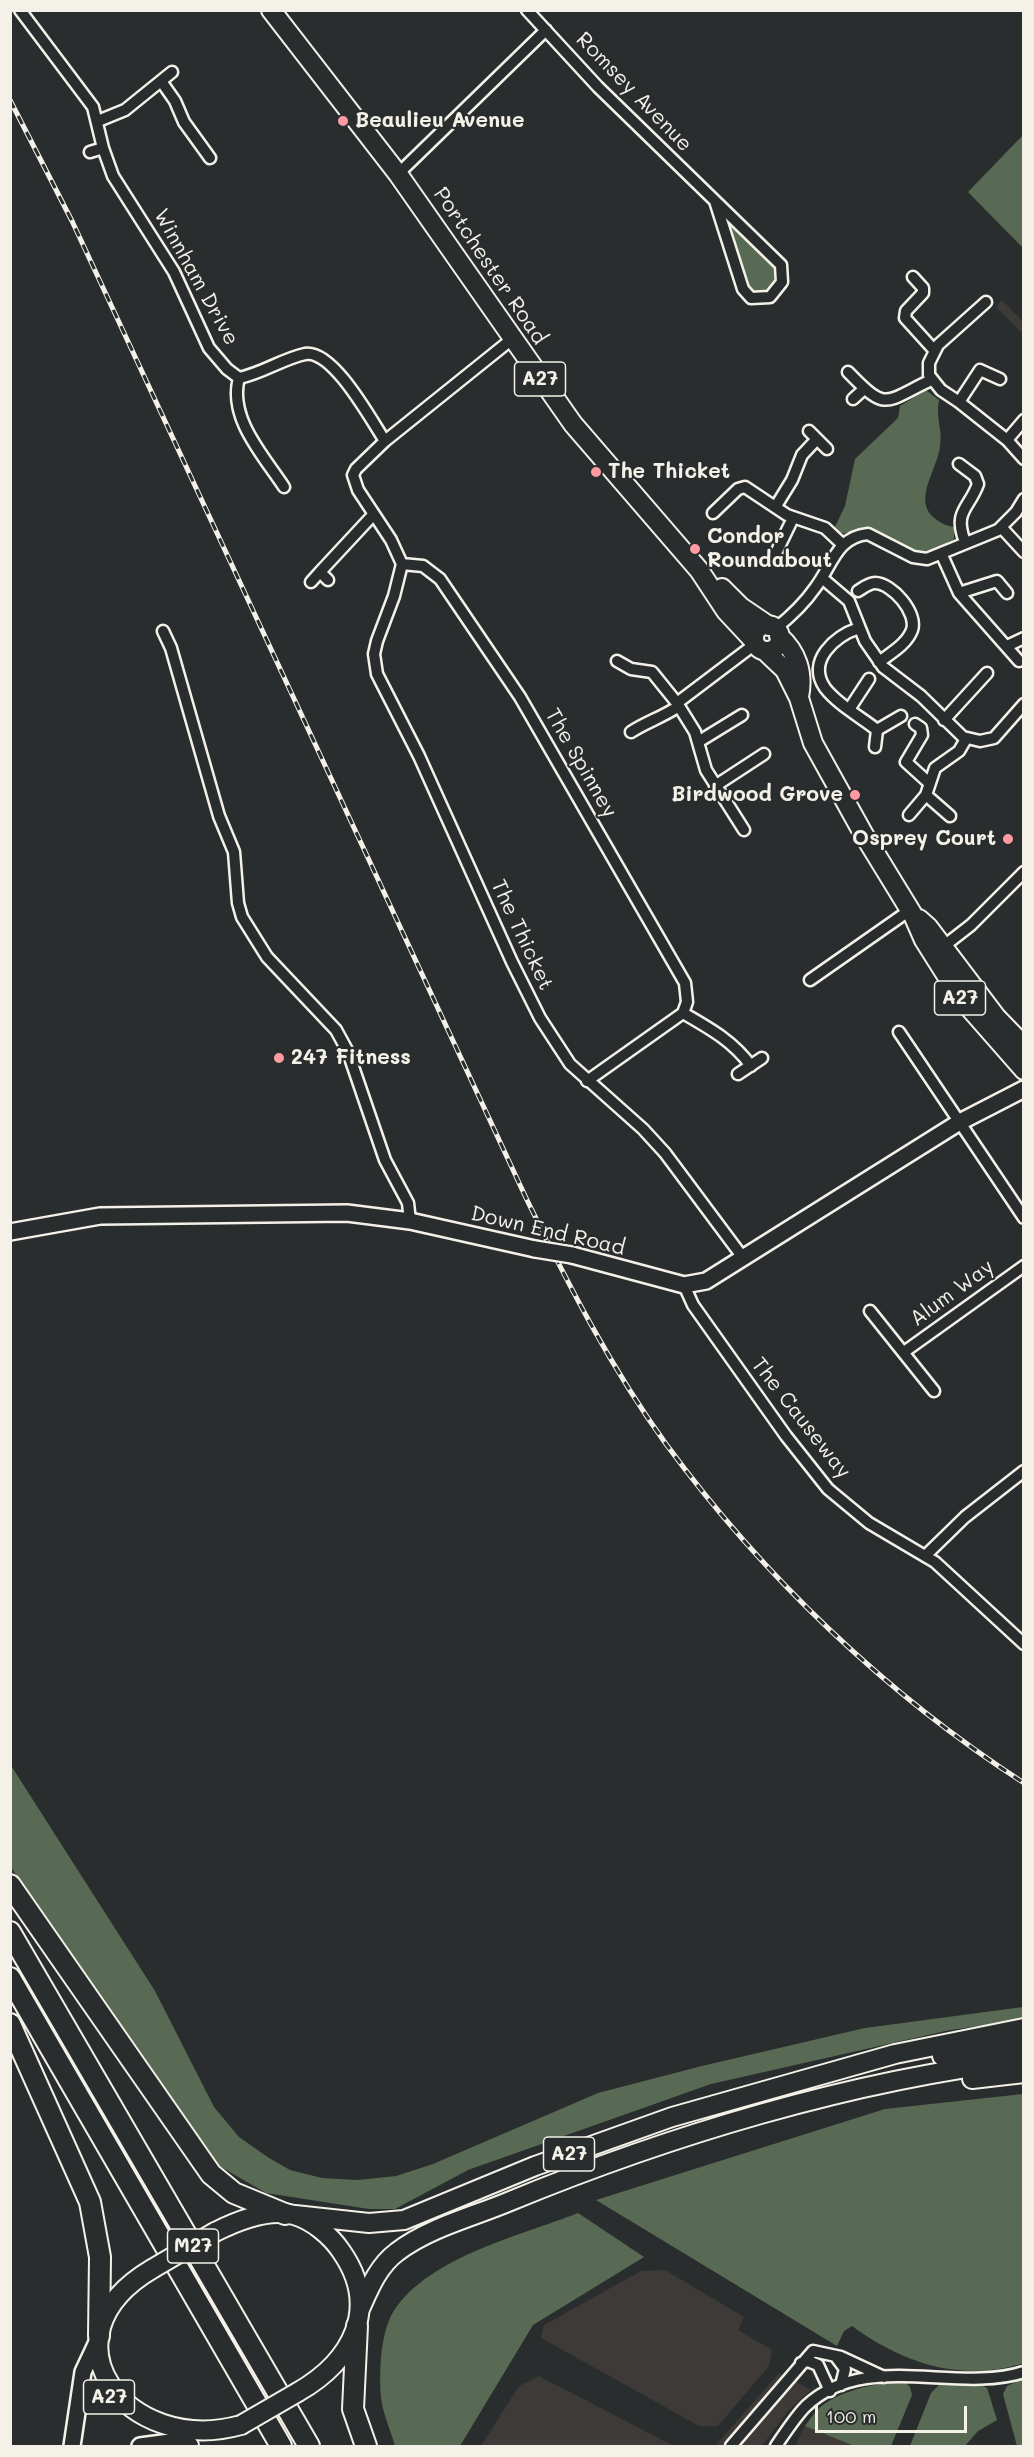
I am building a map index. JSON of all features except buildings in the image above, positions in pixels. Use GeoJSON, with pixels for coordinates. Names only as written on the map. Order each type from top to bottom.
{"type":"FeatureCollection","features":[{"type":"Feature","properties":{"kind":"highway"},"geometry":{"type":"LineString","coordinates":[[10,1885],[211,2174],[234,2193],[290,2215]]}},
{"type":"Feature","properties":{"kind":"highway","name":"M27"},"geometry":{"type":"LineString","coordinates":[[10,1932],[309,2446]]}},
{"type":"Feature","properties":{"kind":"highway","name":"M27"},"geometry":{"type":"LineString","coordinates":[[10,1978],[282,2446]]}},
{"type":"Feature","properties":{"kind":"highway"},"geometry":{"type":"LineString","coordinates":[[10,2024],[90,2202],[100,2256],[99,2337]]}},
{"type":"Feature","properties":{"kind":"highway"},"geometry":{"type":"LineString","coordinates":[[359,2317],[353,2409],[366,2446]]}},
{"type":"Feature","properties":{"kind":"main road","name":"Portchester Road"},"geometry":{"type":"LineString","coordinates":[[271,10],[398,174],[512,339],[591,448],[699,570],[726,611],[758,645],[786,670],[799,698],[805,724],[820,757],[911,913],[924,940],[960,997],[1023,1070]]}},
{"type":"Feature","properties":{"kind":"main road","name":"Portchester Road"},"geometry":{"type":"LineString","coordinates":[[699,570],[711,578],[741,607],[775,630],[791,648],[799,665],[802,683],[799,698]]}},
{"type":"Feature","properties":{"kind":"main road"},"geometry":{"type":"LineString","coordinates":[[758,645],[776,646],[775,630]]}},
{"type":"Feature","properties":{"kind":"main road","name":"Portchester Road"},"geometry":{"type":"LineString","coordinates":[[911,913],[928,927],[996,1017],[1023,1046]]}},
{"type":"Feature","properties":{"kind":"main road","name":"A27"},"geometry":{"type":"LineString","coordinates":[[1023,2028],[895,2054],[845,2070],[672,2117],[546,2162],[404,2220],[369,2223],[290,2215],[250,2217],[215,2232],[152,2269],[134,2280],[119,2294],[106,2315],[99,2337],[98,2369],[111,2401],[131,2423],[179,2444],[214,2439],[298,2392],[334,2367],[386,2263],[396,2253],[420,2238],[621,2157],[766,2113],[930,2074],[1023,2060]]}},
{"type":"Feature","properties":{"kind":"main road","name":"A27"},"geometry":{"type":"LineString","coordinates":[[845,2070],[1023,2044]]}},
{"type":"Feature","properties":{"kind":"main road","name":"A27"},"geometry":{"type":"LineString","coordinates":[[851,2092],[1023,2073]]}},
{"type":"Feature","properties":{"kind":"main road"},"geometry":{"type":"LineString","coordinates":[[290,2215],[324,2233],[341,2250],[352,2271],[359,2317]]}},
{"type":"Feature","properties":{"kind":"street","name":"Winnham Drive"},"geometry":{"type":"LineString","coordinates":[[20,10],[93,107],[103,148],[113,176],[174,272],[209,348],[239,378]]}},
{"type":"Feature","properties":{"kind":"street","name":"Romsey Avenue"},"geometry":{"type":"LineString","coordinates":[[527,10],[598,87],[715,201],[781,266],[783,282],[770,297],[751,298],[743,289],[715,201]]}},
{"type":"Feature","properties":{"kind":"street"},"geometry":{"type":"LineString","coordinates":[[398,174],[546,30]]}},
{"type":"Feature","properties":{"kind":"street"},"geometry":{"type":"LineString","coordinates":[[98,121],[125,110],[172,72]]}},
{"type":"Feature","properties":{"kind":"street"},"geometry":{"type":"LineString","coordinates":[[161,81],[176,101],[184,122],[210,158]]}},
{"type":"Feature","properties":{"kind":"street"},"geometry":{"type":"LineString","coordinates":[[90,152],[103,148]]}},
{"type":"Feature","properties":{"kind":"street"},"geometry":{"type":"LineString","coordinates":[[913,277],[923,288],[923,293],[900,320],[934,350]]}},
{"type":"Feature","properties":{"kind":"street"},"geometry":{"type":"LineString","coordinates":[[986,302],[934,350],[929,369],[931,380],[1007,440],[1023,459]]}},
{"type":"Feature","properties":{"kind":"street"},"geometry":{"type":"LineString","coordinates":[[402,564],[391,540],[358,490],[354,475],[361,462],[385,441],[512,339]]}},
{"type":"Feature","properties":{"kind":"street"},"geometry":{"type":"LineString","coordinates":[[284,487],[244,426],[236,401],[239,378],[258,374],[308,354],[317,356],[331,364],[340,375],[385,441]]}},
{"type":"Feature","properties":{"kind":"street"},"geometry":{"type":"LineString","coordinates":[[959,402],[981,370],[1000,379]]}},
{"type":"Feature","properties":{"kind":"street"},"geometry":{"type":"LineString","coordinates":[[848,372],[872,396],[884,401],[931,380]]}},
{"type":"Feature","properties":{"kind":"street"},"geometry":{"type":"LineString","coordinates":[[853,399],[864,389]]}},
{"type":"Feature","properties":{"kind":"street"},"geometry":{"type":"LineString","coordinates":[[1007,440],[1023,420]]}},
{"type":"Feature","properties":{"kind":"street"},"geometry":{"type":"LineString","coordinates":[[776,506],[792,480],[813,435],[827,449]]}},
{"type":"Feature","properties":{"kind":"street"},"geometry":{"type":"LineString","coordinates":[[959,464],[975,476],[978,484],[961,513],[960,528],[965,542]]}},
{"type":"Feature","properties":{"kind":"street"},"geometry":{"type":"LineString","coordinates":[[713,513],[741,487],[749,488],[793,518],[825,528],[842,544]]}},
{"type":"Feature","properties":{"kind":"street"},"geometry":{"type":"LineString","coordinates":[[775,630],[803,604],[842,544],[859,535],[868,534],[913,557],[927,559],[1002,527],[1023,499]]}},
{"type":"Feature","properties":{"kind":"street"},"geometry":{"type":"LineString","coordinates":[[311,582],[324,576],[374,515]]}},
{"type":"Feature","properties":{"kind":"street"},"geometry":{"type":"LineString","coordinates":[[776,553],[778,538],[793,518]]}},
{"type":"Feature","properties":{"kind":"street"},"geometry":{"type":"LineString","coordinates":[[1002,527],[1023,552]]}},
{"type":"Feature","properties":{"kind":"street"},"geometry":{"type":"LineString","coordinates":[[941,553],[959,593],[980,620],[1019,661]]}},
{"type":"Feature","properties":{"kind":"street","name":"The Spinney"},"geometry":{"type":"LineString","coordinates":[[402,564],[423,566],[440,579],[520,697],[686,983],[687,1002],[683,1013]]}},
{"type":"Feature","properties":{"kind":"street","name":"The Thicket"},"geometry":{"type":"LineString","coordinates":[[402,564],[394,596],[374,654],[377,675],[419,756],[540,1018],[570,1064],[643,1130],[664,1153],[744,1259]]}},
{"type":"Feature","properties":{"kind":"street"},"geometry":{"type":"LineString","coordinates":[[822,578],[849,601],[859,628],[879,662],[890,674],[921,696],[966,738],[980,741],[994,738],[1023,704]]}},
{"type":"Feature","properties":{"kind":"street"},"geometry":{"type":"LineString","coordinates":[[959,593],[997,582],[1007,592]]}},
{"type":"Feature","properties":{"kind":"street"},"geometry":{"type":"LineString","coordinates":[[858,591],[872,584],[880,584],[914,605],[914,619],[908,637],[879,662]]}},
{"type":"Feature","properties":{"kind":"street"},"geometry":{"type":"LineString","coordinates":[[859,628],[847,632],[826,648],[820,667],[823,685],[877,730]]}},
{"type":"Feature","properties":{"kind":"street"},"geometry":{"type":"LineString","coordinates":[[163,632],[171,648],[219,816],[234,852],[238,903],[242,917],[267,957],[336,1030],[348,1052],[386,1160],[408,1203],[410,1221]]}},
{"type":"Feature","properties":{"kind":"street"},"geometry":{"type":"LineString","coordinates":[[1007,646],[1023,638]]}},
{"type":"Feature","properties":{"kind":"street"},"geometry":{"type":"LineString","coordinates":[[631,732],[678,705],[758,645]]}},
{"type":"Feature","properties":{"kind":"street"},"geometry":{"type":"LineString","coordinates":[[617,661],[631,669],[652,672],[678,705],[691,723],[702,761],[715,786],[744,830]]}},
{"type":"Feature","properties":{"kind":"street"},"geometry":{"type":"LineString","coordinates":[[945,720],[987,674]]}},
{"type":"Feature","properties":{"kind":"street"},"geometry":{"type":"LineString","coordinates":[[850,708],[869,679]]}},
{"type":"Feature","properties":{"kind":"street"},"geometry":{"type":"LineString","coordinates":[[698,742],[742,715]]}},
{"type":"Feature","properties":{"kind":"street"},"geometry":{"type":"LineString","coordinates":[[874,747],[877,730],[901,716]]}},
{"type":"Feature","properties":{"kind":"street"},"geometry":{"type":"LineString","coordinates":[[915,724],[921,728],[922,735],[906,762],[928,782]]}},
{"type":"Feature","properties":{"kind":"street"},"geometry":{"type":"LineString","coordinates":[[909,815],[926,795],[928,782],[935,768],[958,751],[966,738]]}},
{"type":"Feature","properties":{"kind":"street"},"geometry":{"type":"LineString","coordinates":[[715,786],[764,754]]}},
{"type":"Feature","properties":{"kind":"street"},"geometry":{"type":"LineString","coordinates":[[926,795],[950,816]]}},
{"type":"Feature","properties":{"kind":"street"},"geometry":{"type":"LineString","coordinates":[[944,946],[971,925],[1023,872]]}},
{"type":"Feature","properties":{"kind":"street"},"geometry":{"type":"LineString","coordinates":[[810,980],[911,913]]}},
{"type":"Feature","properties":{"kind":"street"},"geometry":{"type":"LineString","coordinates":[[587,1081],[683,1013],[738,1048],[751,1066]]}},
{"type":"Feature","properties":{"kind":"street"},"geometry":{"type":"LineString","coordinates":[[900,1032],[945,1096],[958,1123],[1023,1218]]}},
{"type":"Feature","properties":{"kind":"street"},"geometry":{"type":"LineString","coordinates":[[738,1074],[762,1058]]}},
{"type":"Feature","properties":{"kind":"street","name":"Down End Road"},"geometry":{"type":"LineString","coordinates":[[10,1232],[100,1216],[347,1213],[410,1221],[534,1249],[572,1255],[684,1285],[712,1279],[958,1123],[1023,1089]]}},
{"type":"Feature","properties":{"kind":"street","name":"Alum Way"},"geometry":{"type":"LineString","coordinates":[[904,1352],[1023,1266]]}},
{"type":"Feature","properties":{"kind":"street","name":"The Causeway"},"geometry":{"type":"LineString","coordinates":[[684,1285],[687,1295],[700,1315],[786,1436],[828,1489],[869,1523],[925,1556],[1023,1644]]}},
{"type":"Feature","properties":{"kind":"street","name":"Alum Way"},"geometry":{"type":"LineString","coordinates":[[870,1311],[934,1391]]}},
{"type":"Feature","properties":{"kind":"street"},"geometry":{"type":"LineString","coordinates":[[925,1556],[965,1517],[1023,1472]]}},
{"type":"Feature","properties":{"kind":"street"},"geometry":{"type":"LineString","coordinates":[[72,2446],[83,2372],[99,2337]]}},
{"type":"Feature","properties":{"kind":"street"},"geometry":{"type":"LineString","coordinates":[[731,2446],[813,2351],[827,2352],[884,2377]]}},
{"type":"Feature","properties":{"kind":"street"},"geometry":{"type":"LineString","coordinates":[[827,2352],[844,2364],[845,2375],[841,2385]]}},
{"type":"Feature","properties":{"kind":"street"},"geometry":{"type":"LineString","coordinates":[[801,2363],[808,2361],[818,2365],[830,2391]]}},
{"type":"Feature","properties":{"kind":"street"},"geometry":{"type":"LineString","coordinates":[[776,2446],[806,2406],[841,2385],[884,2377],[998,2378],[1023,2372]]}},
{"type":"Feature","properties":{"kind":"street"},"geometry":{"type":"LineString","coordinates":[[140,2446],[179,2444]]}},
{"type":"Feature","properties":{"kind":"shaded area"},"geometry":{"type":"Polygon","coordinates":[[[1002,300],[1023,322],[1023,334],[996,307],[1002,300]]]}},
{"type":"Feature","properties":{"kind":"shaded area"},"geometry":{"type":"Polygon","coordinates":[[[665,2270],[744,2317],[738,2330],[772,2350],[769,2366],[718,2426],[699,2426],[541,2338],[544,2325],[641,2271],[665,2270]]]}},
{"type":"Feature","properties":{"kind":"shaded area"},"geometry":{"type":"Polygon","coordinates":[[[779,2373],[811,2390],[789,2410],[762,2446],[715,2446],[779,2373]]]}},
{"type":"Feature","properties":{"kind":"shaded area"},"geometry":{"type":"Polygon","coordinates":[[[539,2376],[674,2446],[481,2446],[519,2386],[539,2376]]]}},
{"type":"Feature","properties":{"kind":"shaded area"},"geometry":{"type":"Polygon","coordinates":[[[805,2426],[854,2446],[795,2446],[805,2426]]]}},
{"type":"Feature","properties":{"kind":"green space"},"geometry":{"type":"Polygon","coordinates":[[[1023,135],[1023,248],[968,192],[1023,135]]]}},
{"type":"Feature","properties":{"kind":"green space"},"geometry":{"type":"Polygon","coordinates":[[[732,225],[778,268],[779,277],[770,291],[755,295],[748,289],[728,227],[732,225]]]}},
{"type":"Feature","properties":{"kind":"green space"},"geometry":{"type":"Polygon","coordinates":[[[926,390],[939,400],[941,440],[925,501],[927,510],[933,517],[943,524],[954,527],[954,539],[933,550],[920,553],[905,549],[871,530],[838,532],[834,529],[845,506],[855,459],[898,418],[900,406],[926,390]]]}},
{"type":"Feature","properties":{"kind":"green space"},"geometry":{"type":"Polygon","coordinates":[[[10,1764],[155,1991],[214,2107],[239,2137],[290,2170],[322,2178],[358,2180],[396,2176],[433,2164],[598,2093],[702,2066],[865,2028],[1023,2007],[1023,2020],[950,2030],[711,2084],[468,2170],[395,2209],[369,2209],[266,2193],[216,2164],[64,1950],[11,1867],[10,1764]]]}},
{"type":"Feature","properties":{"kind":"green space"},"geometry":{"type":"Polygon","coordinates":[[[1023,2094],[1024,2363],[1000,2369],[977,2371],[933,2366],[891,2350],[852,2326],[844,2331],[837,2346],[596,2200],[885,2109],[1023,2094]]]}},
{"type":"Feature","properties":{"kind":"green space"},"geometry":{"type":"Polygon","coordinates":[[[578,2213],[644,2257],[533,2325],[460,2446],[395,2446],[382,2404],[380,2376],[383,2340],[395,2309],[411,2291],[454,2261],[578,2213]]]}},
{"type":"Feature","properties":{"kind":"green space"},"geometry":{"type":"Polygon","coordinates":[[[1023,2379],[1023,2446],[1017,2446],[1003,2394],[1007,2386],[1023,2379]]]}},
{"type":"Feature","properties":{"kind":"green space"},"geometry":{"type":"Polygon","coordinates":[[[904,2381],[910,2387],[912,2395],[891,2446],[854,2446],[805,2426],[820,2407],[832,2399],[873,2385],[904,2381]]]}},
{"type":"Feature","properties":{"kind":"green space"},"geometry":{"type":"Polygon","coordinates":[[[940,2384],[979,2384],[987,2388],[997,2420],[978,2431],[965,2446],[910,2446],[931,2393],[940,2384]]]}},
{"type":"Feature","properties":{"kind":"railway"},"geometry":{"type":"LineString","coordinates":[[10,100],[72,221],[527,1200],[574,1294],[627,1386],[666,1444],[704,1493],[743,1540],[786,1586],[830,1630],[923,1711],[1024,1783]]}},
{"type":"Feature","properties":{"kind":"place","name":"Beaulieu Avenue"},"geometry":{"type":"Point","coordinates":[343,121]}},
{"type":"Feature","properties":{"kind":"place","name":"The Thicket"},"geometry":{"type":"Point","coordinates":[596,472]}},
{"type":"Feature","properties":{"kind":"place","name":"Condor Roundabout"},"geometry":{"type":"Point","coordinates":[695,549]}},
{"type":"Feature","properties":{"kind":"place","name":"Birdwood Grove"},"geometry":{"type":"Point","coordinates":[855,795]}},
{"type":"Feature","properties":{"kind":"place","name":"Osprey Court"},"geometry":{"type":"Point","coordinates":[1008,839]}},
{"type":"Feature","properties":{"kind":"place","name":"247 Fitness"},"geometry":{"type":"Point","coordinates":[279,1058]}}]}
